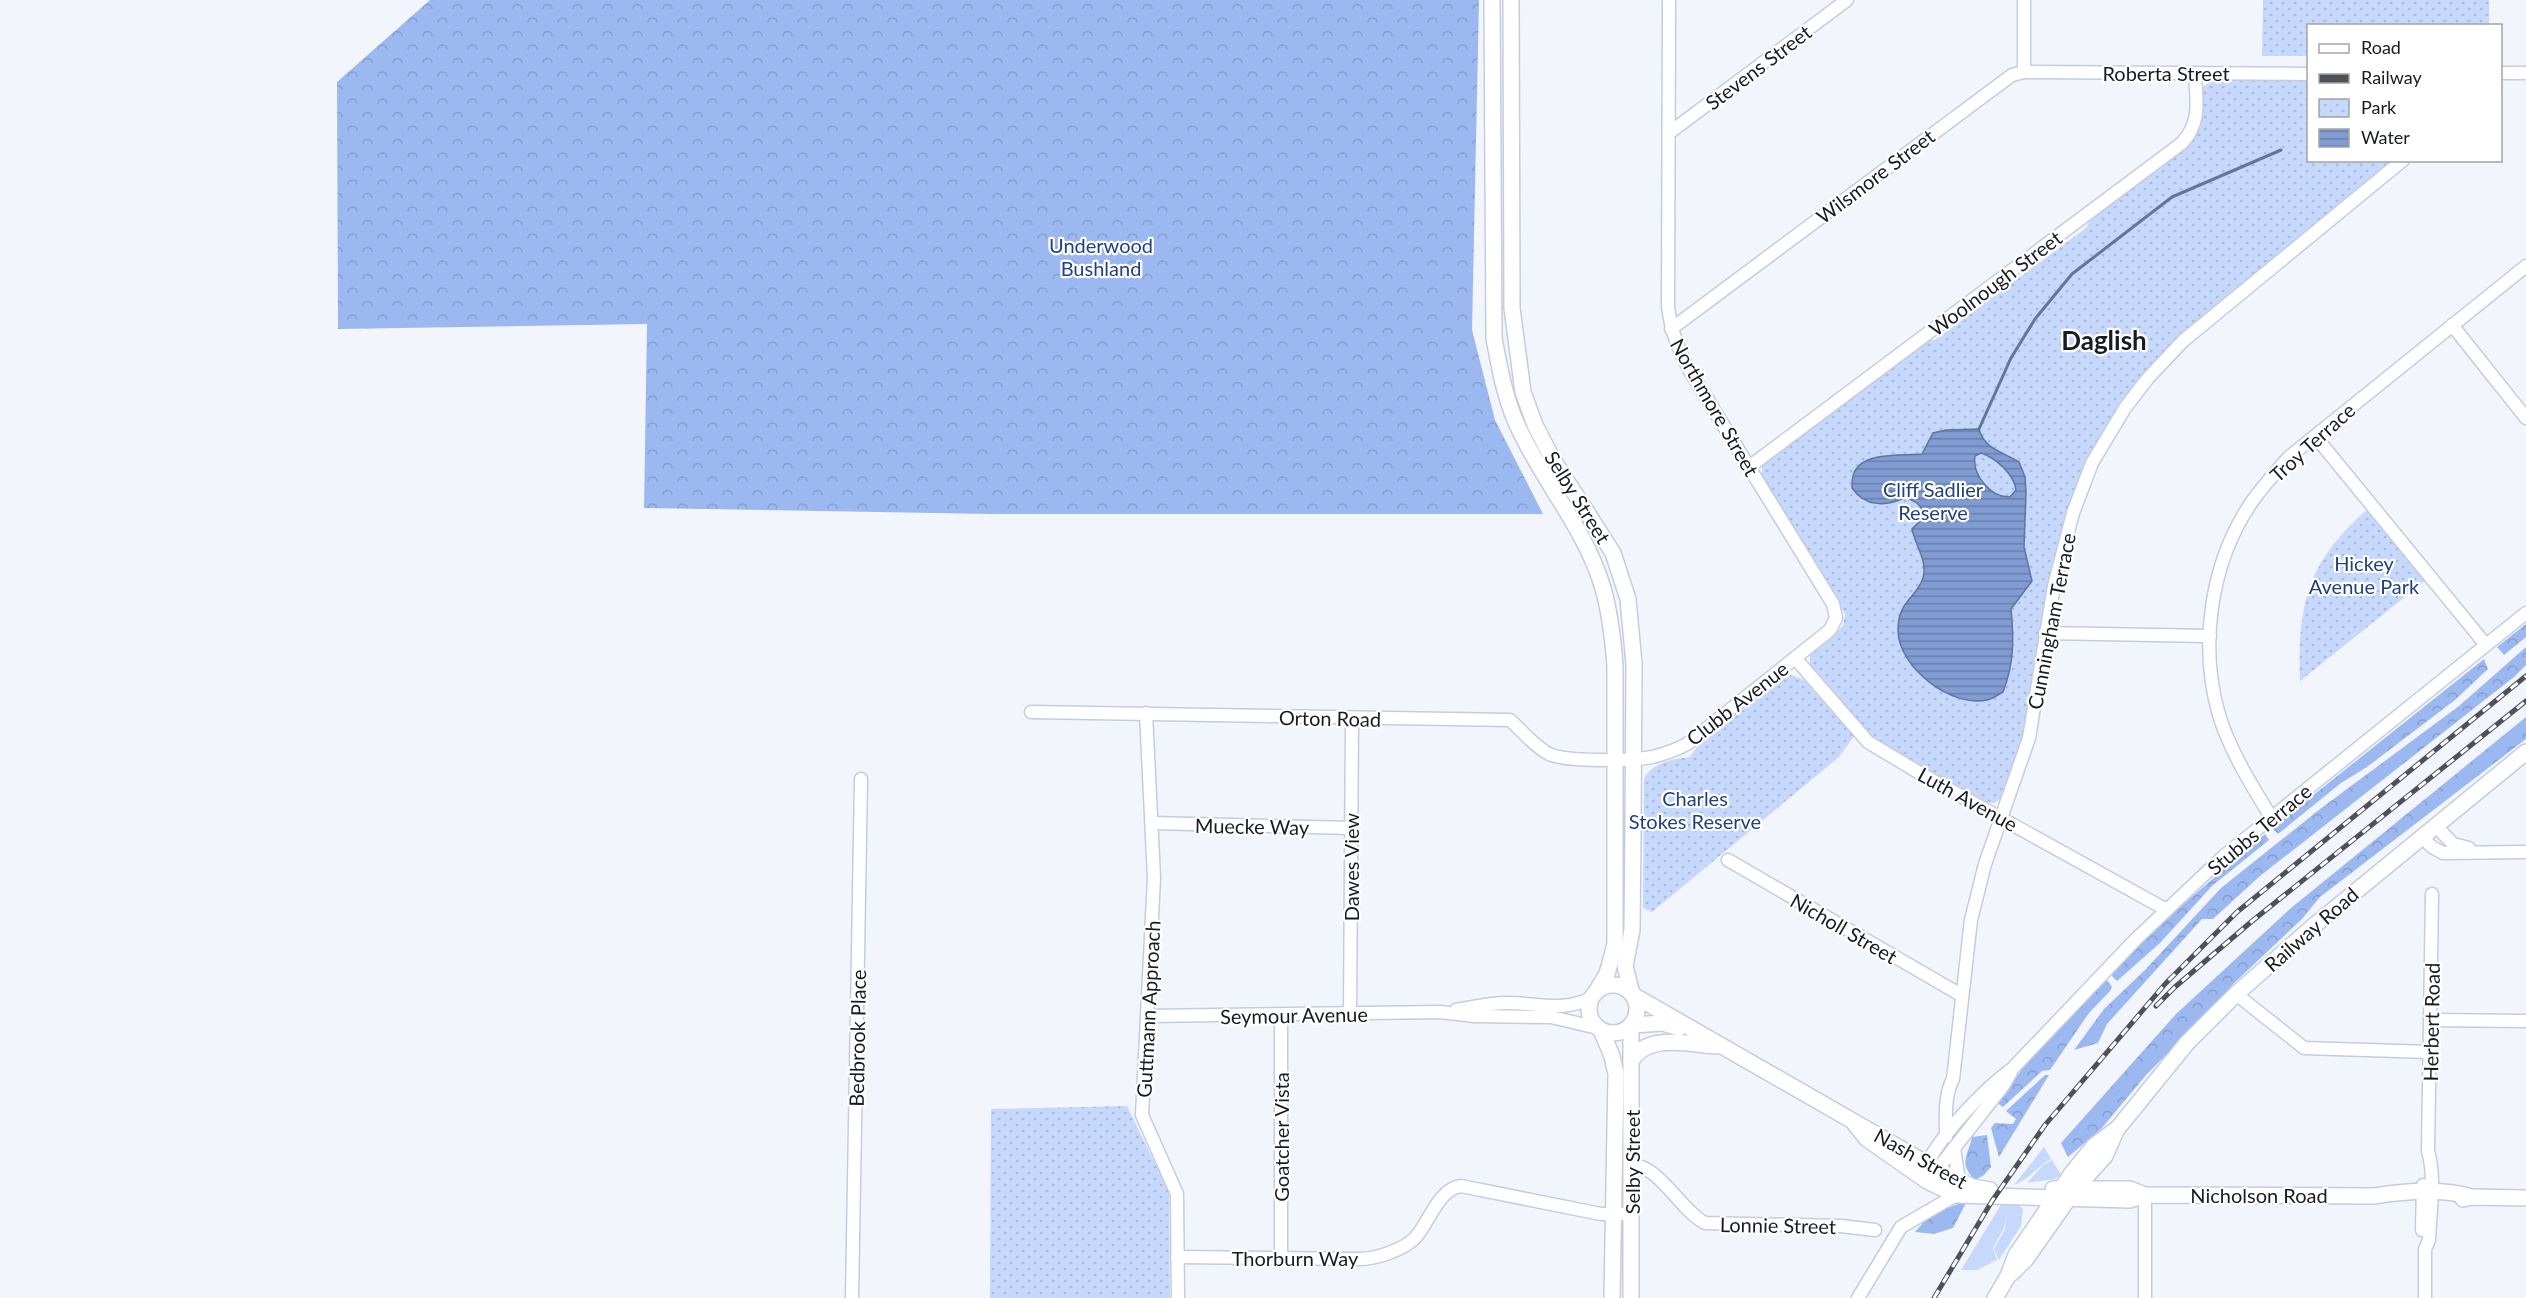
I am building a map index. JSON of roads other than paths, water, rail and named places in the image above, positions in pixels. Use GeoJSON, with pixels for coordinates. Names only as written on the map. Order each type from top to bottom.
{"type":"FeatureCollection","features":[{"type":"Feature","properties":{"kind":"main road","name":"Selby Street"},"geometry":{"type":"LineString","coordinates":[[1492,0],[1494,338],[1503,384],[1520,433],[1579,530],[1592,558],[1608,605],[1615,666],[1615,944],[1607,974],[1594,995]]}},
{"type":"Feature","properties":{"kind":"main road","name":"Selby Street"},"geometry":{"type":"LineString","coordinates":[[1511,0],[1512,308],[1523,392],[1535,425],[1552,458],[1613,553],[1628,599],[1634,664],[1634,759],[1632,930],[1625,966],[1632,994]]}},
{"type":"Feature","properties":{"kind":"main road"},"geometry":{"type":"LineString","coordinates":[[1492,135],[1511,135]]}},
{"type":"Feature","properties":{"kind":"main road"},"geometry":{"type":"LineString","coordinates":[[1608,605],[1628,599]]}},
{"type":"Feature","properties":{"kind":"main road","name":"Railway Road"},"geometry":{"type":"LineString","coordinates":[[2008,1276],[2026,1259],[2094,1146],[2118,1128],[2187,1043],[2240,991],[2421,836],[2526,752]]}},
{"type":"Feature","properties":{"kind":"main road"},"geometry":{"type":"LineString","coordinates":[[1615,985],[1625,988],[1632,994],[1638,1011],[1631,1026],[1620,1033],[1610,1034],[1599,1029],[1589,1013],[1594,995],[1606,986],[1615,985]]}},
{"type":"Feature","properties":{"kind":"main road","name":"Nash Street"},"geometry":{"type":"LineString","coordinates":[[1632,994],[1854,1123],[1928,1172],[1958,1188],[2020,1198],[2065,1194]]}},
{"type":"Feature","properties":{"kind":"main road","name":"Nash Street"},"geometry":{"type":"LineString","coordinates":[[1631,1026],[1667,1024],[1720,1046]]}},
{"type":"Feature","properties":{"kind":"main road","name":"Selby Street"},"geometry":{"type":"LineString","coordinates":[[1631,1026],[1631,1298]]}},
{"type":"Feature","properties":{"kind":"main road","name":"Selby Street"},"geometry":{"type":"LineString","coordinates":[[1599,1029],[1616,1071],[1612,1298]]}},
{"type":"Feature","properties":{"kind":"main road"},"geometry":{"type":"LineString","coordinates":[[1631,1061],[1640,1051],[1667,1042],[1720,1046]]}},
{"type":"Feature","properties":{"kind":"main road","name":"Nash Street"},"geometry":{"type":"LineString","coordinates":[[1958,1188],[1973,1187],[2065,1194]]}},
{"type":"Feature","properties":{"kind":"main road","name":"Nicholson Road"},"geometry":{"type":"LineString","coordinates":[[2065,1194],[2130,1200],[2145,1195],[2426,1197],[2458,1193],[2472,1197],[2526,1198]]}},
{"type":"Feature","properties":{"kind":"main road","name":"Railway Road"},"geometry":{"type":"LineString","coordinates":[[1995,1298],[2008,1276],[2016,1254],[2065,1194]]}},
{"type":"Feature","properties":{"kind":"main road"},"geometry":{"type":"LineString","coordinates":[[2020,1198],[2028,1204],[2031,1233]]}},
{"type":"Feature","properties":{"kind":"street","name":"Northmore Street"},"geometry":{"type":"LineString","coordinates":[[1669,0],[1668,306],[1675,344],[1836,612]]}},
{"type":"Feature","properties":{"kind":"street","name":"Stevens Street"},"geometry":{"type":"LineString","coordinates":[[1669,133],[1847,0]]}},
{"type":"Feature","properties":{"kind":"street"},"geometry":{"type":"LineString","coordinates":[[2024,0],[2024,72]]}},
{"type":"Feature","properties":{"kind":"street","name":"Roberta Street"},"geometry":{"type":"LineString","coordinates":[[2024,72],[2307,74]]}},
{"type":"Feature","properties":{"kind":"street","name":"Wilsmore Street"},"geometry":{"type":"LineString","coordinates":[[1671,329],[2002,81],[2024,72]]}},
{"type":"Feature","properties":{"kind":"street","name":"Woolnough Street"},"geometry":{"type":"LineString","coordinates":[[1749,467],[2182,143],[2193,130],[2196,115],[2195,73]]}},
{"type":"Feature","properties":{"kind":"street"},"geometry":{"type":"LineString","coordinates":[[2502,74],[2526,73]]}},
{"type":"Feature","properties":{"kind":"street","name":"Cunningham Terrace"},"geometry":{"type":"LineString","coordinates":[[1946,1137],[1949,1085],[1953,1079],[1971,920],[1978,891],[2029,738],[2054,586],[2073,513],[2092,463],[2125,408],[2148,378],[2183,341],[2401,162]]}},
{"type":"Feature","properties":{"kind":"street","name":"Troy Terrace"},"geometry":{"type":"LineString","coordinates":[[2271,817],[2249,780],[2219,716],[2214,690],[2210,636],[2211,608],[2218,579],[2239,523],[2265,484],[2289,457],[2526,266]]}},
{"type":"Feature","properties":{"kind":"street"},"geometry":{"type":"LineString","coordinates":[[2452,325],[2526,417]]}},
{"type":"Feature","properties":{"kind":"street"},"geometry":{"type":"LineString","coordinates":[[2315,436],[2486,645]]}},
{"type":"Feature","properties":{"kind":"street","name":"Clubb Avenue"},"geometry":{"type":"LineString","coordinates":[[1615,759],[1661,755],[1687,744],[1830,630],[1834,624],[1836,612]]}},
{"type":"Feature","properties":{"kind":"street","name":"Stubbs Terrace"},"geometry":{"type":"LineString","coordinates":[[1928,1172],[1946,1137],[1973,1103],[2013,1068],[2166,909],[2271,817],[2526,613]]}},
{"type":"Feature","properties":{"kind":"street"},"geometry":{"type":"LineString","coordinates":[[2045,633],[2210,636]]}},
{"type":"Feature","properties":{"kind":"street","name":"Luth Avenue"},"geometry":{"type":"LineString","coordinates":[[1795,658],[1868,742],[1923,775],[2166,909]]}},
{"type":"Feature","properties":{"kind":"street","name":"Orton Road"},"geometry":{"type":"LineString","coordinates":[[1031,712],[1510,720],[1541,749],[1554,756],[1615,759]]}},
{"type":"Feature","properties":{"kind":"street","name":"Guttmann Approach"},"geometry":{"type":"LineString","coordinates":[[1146,713],[1154,878],[1142,1119],[1177,1194],[1178,1298]]}},
{"type":"Feature","properties":{"kind":"street","name":"Dawes View"},"geometry":{"type":"LineString","coordinates":[[1350,1015],[1352,718]]}},
{"type":"Feature","properties":{"kind":"street","name":"Bedbrook Place"},"geometry":{"type":"LineString","coordinates":[[852,1298],[861,779]]}},
{"type":"Feature","properties":{"kind":"street","name":"Muecke Way"},"geometry":{"type":"LineString","coordinates":[[1152,823],[1352,828]]}},
{"type":"Feature","properties":{"kind":"street"},"geometry":{"type":"LineString","coordinates":[[2435,825],[2453,844],[2485,851]]}},
{"type":"Feature","properties":{"kind":"street"},"geometry":{"type":"LineString","coordinates":[[2421,836],[2433,848],[2443,853],[2526,852]]}},
{"type":"Feature","properties":{"kind":"street","name":"Nicholl Street"},"geometry":{"type":"LineString","coordinates":[[1728,860],[1961,995]]}},
{"type":"Feature","properties":{"kind":"street","name":"Herbert Road"},"geometry":{"type":"LineString","coordinates":[[2425,1298],[2425,1249],[2429,1240],[2425,1162],[2428,1151],[2432,894]]}},
{"type":"Feature","properties":{"kind":"street"},"geometry":{"type":"LineString","coordinates":[[2240,991],[2281,1030],[2304,1048],[2430,1052]]}},
{"type":"Feature","properties":{"kind":"street","name":"Seymour Avenue"},"geometry":{"type":"LineString","coordinates":[[1440,1012],[1498,1003],[1566,1007],[1581,1003],[1594,995]]}},
{"type":"Feature","properties":{"kind":"street","name":"Seymour Avenue"},"geometry":{"type":"LineString","coordinates":[[1148,1016],[1281,1016],[1440,1012],[1556,1018],[1599,1029]]}},
{"type":"Feature","properties":{"kind":"street","name":"Goatcher Vista"},"geometry":{"type":"LineString","coordinates":[[1281,1016],[1281,1258]]}},
{"type":"Feature","properties":{"kind":"street"},"geometry":{"type":"LineString","coordinates":[[2431,1020],[2526,1021]]}},
{"type":"Feature","properties":{"kind":"street","name":"Stubbs Terrace"},"geometry":{"type":"LineString","coordinates":[[1928,1172],[1954,1148],[2003,1086],[2013,1068]]}},
{"type":"Feature","properties":{"kind":"street"},"geometry":{"type":"LineString","coordinates":[[1897,1231],[1958,1188],[1954,1148]]}},
{"type":"Feature","properties":{"kind":"street","name":"Lonnie Street"},"geometry":{"type":"LineString","coordinates":[[1632,1165],[1647,1168],[1689,1211],[1705,1223],[1841,1226],[1875,1230]]}},
{"type":"Feature","properties":{"kind":"street","name":"Thorburn Way"},"geometry":{"type":"LineString","coordinates":[[1177,1257],[1377,1257],[1410,1243],[1445,1195],[1455,1187],[1470,1187],[1585,1211],[1632,1214]]}},
{"type":"Feature","properties":{"kind":"street"},"geometry":{"type":"LineString","coordinates":[[2142,1296],[2145,1195]]}},
{"type":"Feature","properties":{"kind":"street"},"geometry":{"type":"LineString","coordinates":[[1858,1298],[1909,1210]]}},
{"type":"Feature","properties":{"kind":"water"},"geometry":{"type":"Polygon","coordinates":[[[1979,429],[1981,436],[1990,446],[2019,462],[2025,477],[2024,547],[2032,581],[2011,609],[2012,651],[2003,692],[1987,700],[1973,701],[1958,698],[1929,682],[1907,658],[1900,644],[1898,630],[1901,612],[1923,578],[1923,559],[1912,529],[1920,521],[1923,510],[1917,503],[1906,497],[1884,504],[1870,502],[1863,499],[1852,488],[1854,473],[1866,461],[1884,456],[1922,454],[1933,433],[1946,430],[1979,429]],[[1981,453],[1975,456],[1980,478],[1996,494],[2010,497],[2016,490],[2012,478],[2003,467],[1981,453]]]}},
{"type":"Feature","properties":{"kind":"waterway"},"geometry":{"type":"LineString","coordinates":[[1979,429],[2011,358],[2035,319],[2072,274],[2172,197],[2281,150]]}},
{"type":"Feature","properties":{"kind":"railway"},"geometry":{"type":"LineString","coordinates":[[1934,1298],[1992,1201],[2045,1125],[2166,983],[2237,912],[2526,676]]}},
{"type":"Feature","properties":{"kind":"railway"},"geometry":{"type":"LineString","coordinates":[[2156,1006],[2251,922],[2526,701]]}},
{"type":"Feature","properties":{"kind":"district","name":"Daglish"},"geometry":{"type":"Point","coordinates":[2104,340]}},
{"type":"Feature","properties":{"kind":"park label","name":"Underwood Bushland"},"geometry":{"type":"Point","coordinates":[1101,256]}},
{"type":"Feature","properties":{"kind":"park label","name":"Cliff Sadlier Reserve"},"geometry":{"type":"Point","coordinates":[1933,500]}},
{"type":"Feature","properties":{"kind":"park label","name":"Hickey Avenue Park"},"geometry":{"type":"Point","coordinates":[2364,574]}},
{"type":"Feature","properties":{"kind":"park label","name":"Charles Stokes Reserve"},"geometry":{"type":"Point","coordinates":[1695,810]}}]}
